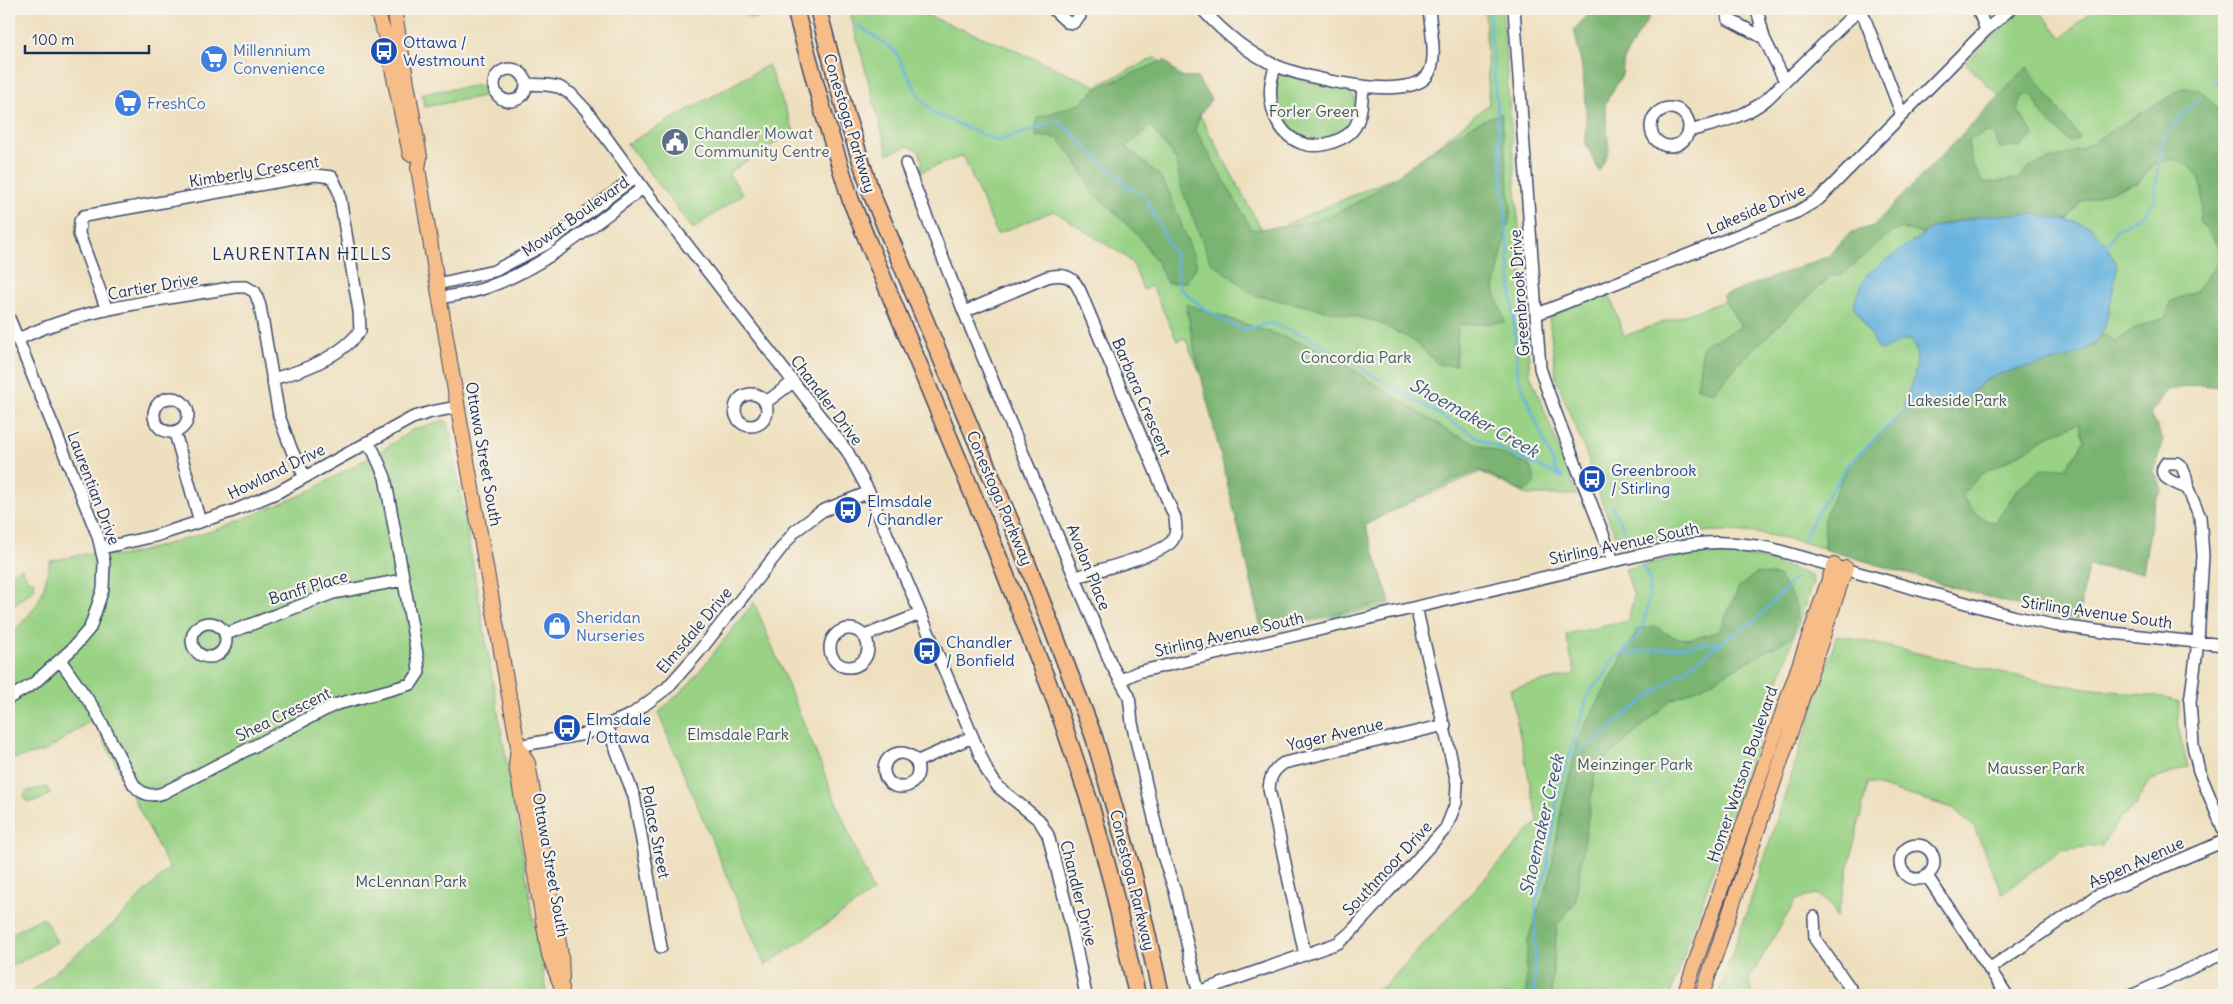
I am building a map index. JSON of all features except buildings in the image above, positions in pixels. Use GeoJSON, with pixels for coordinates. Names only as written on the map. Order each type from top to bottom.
{"type":"FeatureCollection","features":[{"type":"Feature","properties":{"kind":"highway","name":"Conestoga Parkway"},"geometry":{"type":"LineString","coordinates":[[795,9],[825,118],[851,201],[991,538],[1060,712],[1090,803],[1113,887],[1137,995]]}},
{"type":"Feature","properties":{"kind":"highway","name":"Conestoga Parkway"},"geometry":{"type":"LineString","coordinates":[[818,9],[846,115],[872,195],[1017,537],[1094,737],[1133,872],[1161,995]]}},
{"type":"Feature","properties":{"kind":"main road"},"geometry":{"type":"LineString","coordinates":[[376,9],[385,35],[411,159],[418,168]]}},
{"type":"Feature","properties":{"kind":"main road"},"geometry":{"type":"LineString","coordinates":[[394,9],[420,157],[418,168]]}},
{"type":"Feature","properties":{"kind":"main road","name":"Ottawa Street South"},"geometry":{"type":"LineString","coordinates":[[418,168],[518,746],[516,764],[549,955],[563,992]]}},
{"type":"Feature","properties":{"kind":"main road","name":"Homer Watson Boulevard"},"geometry":{"type":"LineString","coordinates":[[1684,995],[1840,567]]}},
{"type":"Feature","properties":{"kind":"main road","name":"Homer Watson Boulevard"},"geometry":{"type":"LineString","coordinates":[[1702,995],[1840,567]]}},
{"type":"Feature","properties":{"kind":"street"},"geometry":{"type":"LineString","coordinates":[[1053,9],[1067,22],[1073,23],[1080,16],[1080,9]]}},
{"type":"Feature","properties":{"kind":"street"},"geometry":{"type":"LineString","coordinates":[[1202,9],[1232,38],[1276,66],[1316,79],[1363,86],[1406,88],[1428,76],[1432,67],[1433,54],[1429,9]]}},
{"type":"Feature","properties":{"kind":"street","name":"Greenbrook Drive"},"geometry":{"type":"LineString","coordinates":[[1514,9],[1540,368],[1553,408],[1574,456],[1613,561]]}},
{"type":"Feature","properties":{"kind":"street"},"geometry":{"type":"LineString","coordinates":[[1727,9],[1728,19],[1764,38]]}},
{"type":"Feature","properties":{"kind":"street"},"geometry":{"type":"LineString","coordinates":[[1757,9],[1764,38],[1785,80]]}},
{"type":"Feature","properties":{"kind":"street"},"geometry":{"type":"LineString","coordinates":[[1689,131],[1736,119],[1754,110],[1861,9],[1902,116]]}},
{"type":"Feature","properties":{"kind":"street"},"geometry":{"type":"LineString","coordinates":[[1978,9],[1986,30]]}},
{"type":"Feature","properties":{"kind":"street","name":"Lakeside Drive"},"geometry":{"type":"LineString","coordinates":[[1537,314],[1797,212],[1820,199],[1986,30],[2010,9]]}},
{"type":"Feature","properties":{"kind":"street"},"geometry":{"type":"LineString","coordinates":[[1276,66],[1270,79],[1270,103],[1275,117],[1289,137],[1310,145],[1327,145],[1338,141],[1354,129],[1361,107],[1363,86]]}},
{"type":"Feature","properties":{"kind":"street","name":"Chandler Drive"},"geometry":{"type":"LineString","coordinates":[[526,84],[547,84],[559,87],[571,94],[586,110],[635,177],[847,451],[869,492],[972,737],[994,782],[1034,816],[1048,836],[1072,928],[1086,995]]}},
{"type":"Feature","properties":{"kind":"street","name":"Avalon Place"},"geometry":{"type":"LineString","coordinates":[[906,164],[964,312],[1111,664],[1128,696],[1134,732],[1162,853],[1175,891],[1199,994]]}},
{"type":"Feature","properties":{"kind":"street","name":"Kimberly Crescent"},"geometry":{"type":"LineString","coordinates":[[107,310],[79,234],[80,221],[84,216],[315,175],[332,177],[336,182],[339,192],[359,311],[360,331],[346,345],[318,364],[302,371],[272,379]]}},
{"type":"Feature","properties":{"kind":"street","name":"Mowat Boulevard"},"geometry":{"type":"LineString","coordinates":[[438,284],[481,276],[538,248],[635,177]]}},
{"type":"Feature","properties":{"kind":"street","name":"Mowat Boulevard"},"geometry":{"type":"LineString","coordinates":[[440,298],[488,287],[533,267],[555,254],[644,188]]}},
{"type":"Feature","properties":{"kind":"street","name":"Barbara Crescent"},"geometry":{"type":"LineString","coordinates":[[964,312],[1047,277],[1056,275],[1069,277],[1077,284],[1175,518],[1176,530],[1173,539],[1167,546],[1076,577]]}},
{"type":"Feature","properties":{"kind":"street","name":"Cartier Drive"},"geometry":{"type":"LineString","coordinates":[[17,340],[74,318],[107,310],[235,287],[246,287],[255,292],[260,306],[279,416],[305,477]]}},
{"type":"Feature","properties":{"kind":"street","name":"Laurentian Drive"},"geometry":{"type":"LineString","coordinates":[[9,318],[102,548],[104,562],[103,589],[90,628],[60,660],[33,684],[9,698]]}},
{"type":"Feature","properties":{"kind":"street"},"geometry":{"type":"LineString","coordinates":[[765,403],[793,382]]}},
{"type":"Feature","properties":{"kind":"street","name":"Howland Drive"},"geometry":{"type":"LineString","coordinates":[[102,548],[155,536],[200,522],[269,496],[412,418],[458,407]]}},
{"type":"Feature","properties":{"kind":"street"},"geometry":{"type":"LineString","coordinates":[[175,432],[200,522]]}},
{"type":"Feature","properties":{"kind":"street","name":"Shea Crescent"},"geometry":{"type":"LineString","coordinates":[[60,660],[95,710],[139,791],[146,795],[157,795],[334,705],[411,684],[419,672],[418,660],[385,477],[374,452],[367,442]]}},
{"type":"Feature","properties":{"kind":"street"},"geometry":{"type":"LineString","coordinates":[[2188,489],[2200,517],[2203,555],[2198,642],[2190,702],[2193,745],[2199,771],[2224,831]]}},
{"type":"Feature","properties":{"kind":"street","name":"Elmsdale Drive"},"geometry":{"type":"LineString","coordinates":[[518,746],[585,734],[631,715],[667,688],[698,653],[795,531],[822,512],[869,492]]}},
{"type":"Feature","properties":{"kind":"street","name":"Stirling Avenue South"},"geometry":{"type":"LineString","coordinates":[[1121,680],[1138,672],[1613,561],[1691,543],[1722,541],[1766,547],[2023,619],[2112,633],[2224,645]]}},
{"type":"Feature","properties":{"kind":"street","name":"Banff Place"},"geometry":{"type":"LineString","coordinates":[[226,634],[333,593],[403,580]]}},
{"type":"Feature","properties":{"kind":"street","name":"Southmoor Drive"},"geometry":{"type":"LineString","coordinates":[[1199,994],[1338,943],[1351,932],[1446,828],[1456,803],[1457,782],[1416,607]]}},
{"type":"Feature","properties":{"kind":"street"},"geometry":{"type":"LineString","coordinates":[[864,636],[920,614]]}},
{"type":"Feature","properties":{"kind":"street","name":"Yager Avenue"},"geometry":{"type":"LineString","coordinates":[[1305,955],[1268,789],[1270,778],[1275,768],[1284,763],[1444,725]]}},
{"type":"Feature","properties":{"kind":"street","name":"Palace Street"},"geometry":{"type":"LineString","coordinates":[[607,726],[634,796],[661,946]]}},
{"type":"Feature","properties":{"kind":"street"},"geometry":{"type":"LineString","coordinates":[[916,762],[972,737]]}},
{"type":"Feature","properties":{"kind":"street","name":"Aspen Avenue"},"geometry":{"type":"LineString","coordinates":[[1989,969],[2096,896],[2224,841]]}},
{"type":"Feature","properties":{"kind":"street"},"geometry":{"type":"LineString","coordinates":[[1927,876],[2007,995]]}},
{"type":"Feature","properties":{"kind":"street"},"geometry":{"type":"LineString","coordinates":[[1814,917],[1815,939],[1855,995]]}},
{"type":"Feature","properties":{"kind":"street"},"geometry":{"type":"LineString","coordinates":[[2133,995],[2224,953]]}},
{"type":"Feature","properties":{"kind":"green space"},"geometry":{"type":"Polygon","coordinates":[[[732,9],[773,9],[774,13],[753,19],[732,9]]]}},
{"type":"Feature","properties":{"kind":"green space","name":"Concordia Park"},"geometry":{"type":"Polygon","coordinates":[[[849,9],[911,9],[1020,52],[1096,86],[1156,57],[1190,97],[1264,234],[1402,174],[1489,104],[1485,9],[1502,9],[1530,374],[1577,495],[1527,495],[1481,472],[1466,478],[1362,524],[1390,606],[1261,631],[1217,412],[1185,338],[1177,341],[1152,286],[1143,290],[1134,266],[1126,257],[1054,211],[997,234],[963,156],[920,172],[922,161],[919,151],[908,146],[888,154],[849,9]]]}},
{"type":"Feature","properties":{"kind":"green space"},"geometry":{"type":"Polygon","coordinates":[[[1594,9],[1681,9],[1680,14],[1651,14],[1624,58],[1622,75],[1605,104],[1609,151],[1599,171],[1586,144],[1586,102],[1581,62],[1574,29],[1594,9]]]}},
{"type":"Feature","properties":{"kind":"green space","name":"Lakeside Park"},"geometry":{"type":"Polygon","coordinates":[[[2020,9],[2038,9],[2062,38],[2093,9],[2224,9],[2224,359],[2137,389],[2157,427],[2143,572],[2088,566],[2078,619],[1943,584],[1814,545],[1770,535],[1713,531],[1676,536],[1626,548],[1619,545],[1589,469],[1589,461],[1556,378],[1549,317],[1608,290],[1624,336],[1739,296],[1857,249],[2004,101],[1965,63],[2020,9]]]}},
{"type":"Feature","properties":{"kind":"green space"},"geometry":{"type":"Polygon","coordinates":[[[1165,60],[1179,76],[1197,78],[1211,99],[1201,113],[1195,129],[1252,230],[1308,222],[1324,218],[1347,208],[1369,195],[1455,135],[1501,113],[1511,210],[1494,290],[1505,322],[1458,325],[1456,365],[1439,365],[1414,341],[1376,321],[1254,295],[1210,261],[1181,187],[1176,160],[1151,126],[1126,146],[1158,174],[1168,190],[1197,265],[1186,282],[1167,283],[1157,262],[1139,236],[1093,192],[1075,160],[1058,138],[1036,136],[1037,118],[1079,104],[1097,88],[1165,60]]]}},
{"type":"Feature","properties":{"kind":"green space"},"geometry":{"type":"Polygon","coordinates":[[[768,65],[794,131],[728,173],[743,194],[693,229],[627,144],[768,65]]]}},
{"type":"Feature","properties":{"kind":"green space"},"geometry":{"type":"Polygon","coordinates":[[[2027,67],[2080,138],[2070,142],[2043,116],[2032,94],[2021,97],[2017,109],[2034,135],[2020,147],[2000,148],[1994,133],[1987,132],[1968,141],[1971,159],[1983,183],[2017,179],[2031,166],[2071,153],[2091,143],[2183,88],[2200,90],[2224,114],[2224,387],[2198,385],[2167,390],[2150,414],[2163,439],[2154,471],[2162,489],[2155,501],[2143,572],[2088,566],[2079,614],[2076,619],[2042,613],[1824,549],[1825,515],[1848,465],[1906,409],[1915,411],[1937,399],[1950,411],[1961,408],[1969,394],[1983,382],[1999,374],[2092,346],[2102,334],[2116,342],[2133,329],[2167,317],[2170,302],[2196,291],[2219,261],[2219,246],[2199,221],[2202,193],[2196,173],[2185,164],[2173,159],[2154,164],[2139,182],[2080,202],[2067,220],[2026,215],[2000,215],[1948,223],[1922,234],[1905,230],[1894,232],[1841,276],[1832,275],[1741,361],[1714,392],[1697,388],[1703,345],[1741,327],[1722,296],[1829,256],[1849,233],[1873,226],[2027,67]],[[2079,423],[2048,436],[2020,454],[1980,475],[1962,495],[1980,517],[1996,522],[2017,490],[2040,470],[2066,467],[2076,455],[2084,440],[2079,423]]]}},
{"type":"Feature","properties":{"kind":"green space","name":"Forler Green"},"geometry":{"type":"Polygon","coordinates":[[[1281,75],[1349,90],[1355,98],[1354,115],[1350,124],[1343,132],[1334,137],[1324,139],[1304,137],[1295,132],[1287,126],[1279,108],[1276,94],[1276,79],[1281,75]]]}},
{"type":"Feature","properties":{"kind":"green space"},"geometry":{"type":"Polygon","coordinates":[[[482,85],[484,96],[424,107],[422,93],[482,85]]]}},
{"type":"Feature","properties":{"kind":"green space"},"geometry":{"type":"Polygon","coordinates":[[[1186,304],[1322,350],[1451,433],[1529,465],[1534,475],[1534,485],[1524,492],[1480,470],[1455,479],[1365,525],[1390,602],[1263,629],[1193,343],[1186,304]]]}},
{"type":"Feature","properties":{"kind":"green space","name":"McLennan Park"},"geometry":{"type":"Polygon","coordinates":[[[444,420],[448,422],[547,995],[27,995],[113,924],[169,868],[93,719],[46,751],[9,760],[9,635],[38,603],[50,561],[96,552],[120,556],[219,529],[304,494],[386,448],[412,430],[444,420]]]}},
{"type":"Feature","properties":{"kind":"green space","name":"Meinzinger Park"},"geometry":{"type":"Polygon","coordinates":[[[1711,552],[1737,554],[1775,563],[1811,576],[1813,582],[1670,995],[1366,995],[1385,986],[1538,821],[1510,689],[1575,674],[1566,634],[1628,621],[1634,596],[1625,569],[1692,554],[1711,552]]]}},
{"type":"Feature","properties":{"kind":"green space"},"geometry":{"type":"Polygon","coordinates":[[[22,568],[27,579],[33,581],[35,587],[13,605],[9,600],[9,574],[22,568]]]}},
{"type":"Feature","properties":{"kind":"green space"},"geometry":{"type":"Polygon","coordinates":[[[1757,573],[1778,576],[1793,598],[1797,611],[1792,637],[1702,687],[1671,700],[1596,768],[1575,902],[1557,925],[1551,995],[1526,995],[1527,943],[1550,876],[1562,806],[1579,737],[1638,629],[1656,626],[1672,636],[1686,639],[1719,631],[1739,587],[1757,573]]]}},
{"type":"Feature","properties":{"kind":"green space","name":"Elmsdale Park"},"geometry":{"type":"Polygon","coordinates":[[[754,602],[873,892],[765,966],[658,713],[690,683],[754,602]]]}},
{"type":"Feature","properties":{"kind":"green space","name":"Mausser Park"},"geometry":{"type":"Polygon","coordinates":[[[1837,635],[2053,684],[2162,697],[2179,702],[2178,727],[2188,767],[2149,781],[2135,806],[2120,818],[2102,845],[2061,850],[2002,893],[1974,827],[1953,808],[1868,783],[1837,918],[1831,905],[1816,894],[1796,900],[1749,979],[1752,995],[1718,995],[1753,893],[1837,635]]]}},
{"type":"Feature","properties":{"kind":"green space"},"geometry":{"type":"Polygon","coordinates":[[[46,787],[51,793],[36,801],[26,801],[24,796],[27,791],[46,787]]]}},
{"type":"Feature","properties":{"kind":"green space"},"geometry":{"type":"Polygon","coordinates":[[[43,917],[57,942],[9,968],[9,935],[43,917]]]}},
{"type":"Feature","properties":{"kind":"water"},"geometry":{"type":"Polygon","coordinates":[[[2035,214],[2089,225],[2107,246],[2117,267],[2109,311],[2101,334],[2092,345],[2079,353],[2064,359],[2012,371],[1983,382],[1970,394],[1961,408],[1950,412],[1937,399],[1915,411],[1903,406],[1915,372],[1917,356],[1915,348],[1911,339],[1879,350],[1853,304],[1867,274],[1933,227],[1987,215],[2035,214]]]}},
{"type":"Feature","properties":{"kind":"waterway"},"geometry":{"type":"LineString","coordinates":[[1489,9],[1518,376],[1556,471],[1562,477]]}},
{"type":"Feature","properties":{"kind":"waterway","name":"Shoemaker Creek"},"geometry":{"type":"LineString","coordinates":[[858,25],[895,51],[921,99],[935,114],[998,141],[1059,121],[1130,188],[1145,197],[1175,255],[1179,287],[1203,308],[1241,330],[1271,323],[1308,337],[1484,441],[1563,478]]}},
{"type":"Feature","properties":{"kind":"waterway","name":"Shoemaker Creek"},"geometry":{"type":"LineString","coordinates":[[2213,84],[2224,75]]}},
{"type":"Feature","properties":{"kind":"waterway","name":"Shoemaker Creek"},"geometry":{"type":"LineString","coordinates":[[2107,246],[2116,230],[2145,213],[2154,201],[2161,146],[2167,133],[2198,98]]}},
{"type":"Feature","properties":{"kind":"waterway"},"geometry":{"type":"LineString","coordinates":[[1803,541],[1817,513],[1848,465],[1906,409]]}},
{"type":"Feature","properties":{"kind":"waterway","name":"Shoemaker Creek"},"geometry":{"type":"LineString","coordinates":[[1611,504],[1633,545]]}},
{"type":"Feature","properties":{"kind":"waterway","name":"Shoemaker Creek"},"geometry":{"type":"LineString","coordinates":[[1534,995],[1536,901],[1547,869],[1557,800],[1590,691],[1604,676],[1613,659],[1622,654],[1640,633],[1647,612],[1650,585],[1648,575],[1642,566]]}},
{"type":"Feature","properties":{"kind":"waterway"},"geometry":{"type":"LineString","coordinates":[[1569,756],[1595,743],[1622,717],[1722,642],[1757,619],[1796,577]]}},
{"type":"Feature","properties":{"kind":"waterway"},"geometry":{"type":"LineString","coordinates":[[1623,654],[1720,642]]}},
{"type":"Feature","properties":{"kind":"place","name":"Ottawa / Westmount"},"geometry":{"type":"Point","coordinates":[384,51]}},
{"type":"Feature","properties":{"kind":"place","name":"Millennium Convenience"},"geometry":{"type":"Point","coordinates":[214,59]}},
{"type":"Feature","properties":{"kind":"place","name":"FreshCo"},"geometry":{"type":"Point","coordinates":[128,103]}},
{"type":"Feature","properties":{"kind":"place","name":"Chandler Mowat Community Centre"},"geometry":{"type":"Point","coordinates":[675,142]}},
{"type":"Feature","properties":{"kind":"place","name":"Greenbrook / Stirling"},"geometry":{"type":"Point","coordinates":[1592,479]}},
{"type":"Feature","properties":{"kind":"place","name":"Elmsdale / Chandler"},"geometry":{"type":"Point","coordinates":[848,510]}},
{"type":"Feature","properties":{"kind":"place","name":"Sheridan Nurseries"},"geometry":{"type":"Point","coordinates":[557,626]}},
{"type":"Feature","properties":{"kind":"place","name":"Chandler / Bonfield"},"geometry":{"type":"Point","coordinates":[927,651]}},
{"type":"Feature","properties":{"kind":"place","name":"Elmsdale / Ottawa"},"geometry":{"type":"Point","coordinates":[567,728]}},
{"type":"Feature","properties":{"kind":"district","name":"LAURENTIAN HILLS"},"geometry":{"type":"Point","coordinates":[302,254]}}]}
